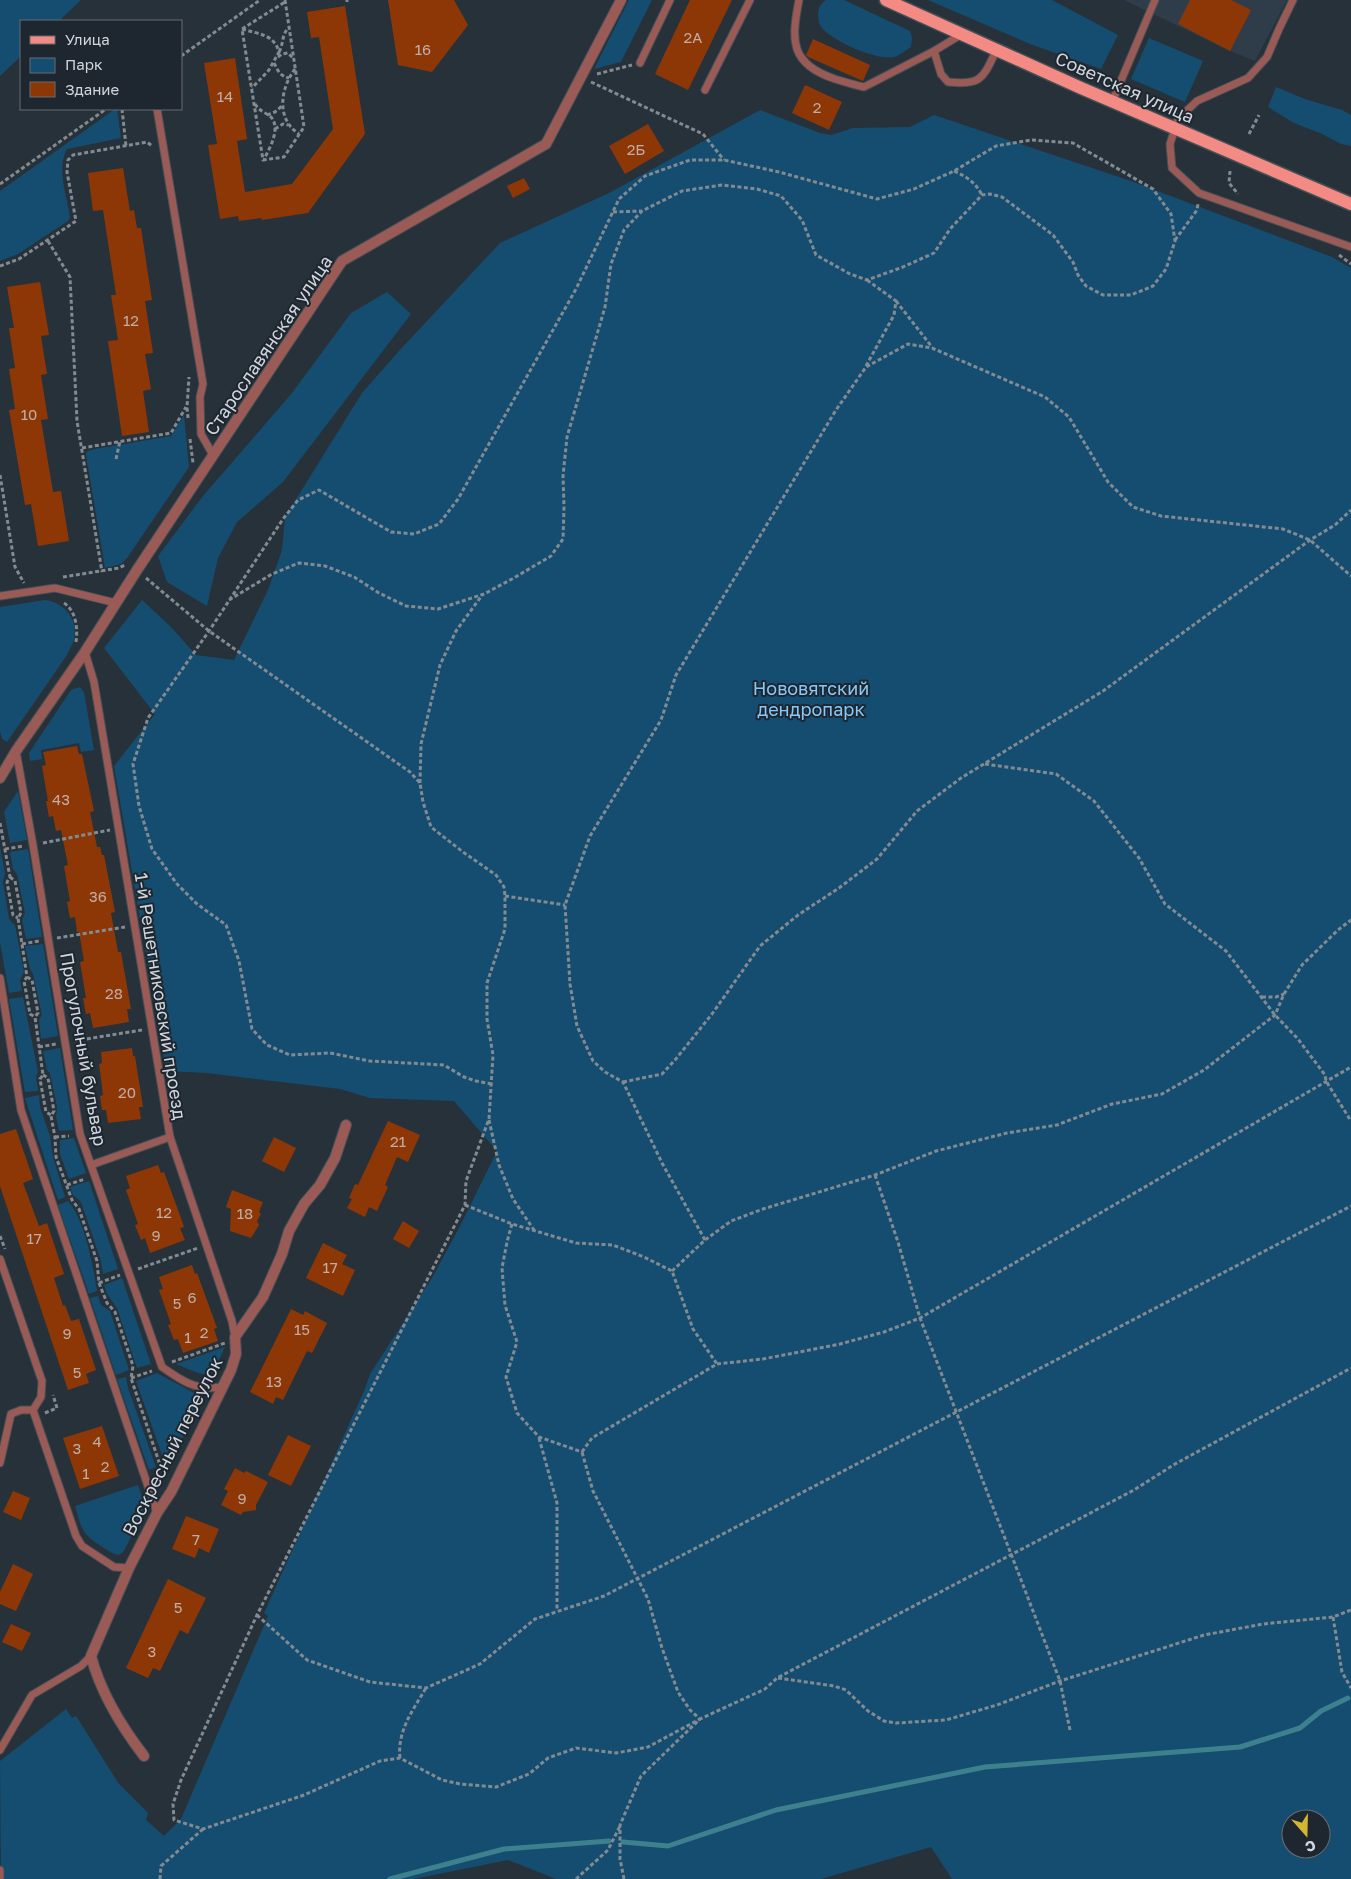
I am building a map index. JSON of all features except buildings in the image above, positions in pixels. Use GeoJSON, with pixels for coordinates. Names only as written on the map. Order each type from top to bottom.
{"type":"FeatureCollection","features":[{"type":"Feature","properties":{"kind":"main road","name":"Советская улица"},"geometry":{"type":"LineString","coordinates":[[886,0],[1112,102],[1349,200]]}},
{"type":"Feature","properties":{"kind":"street","name":"Старославянская улица"},"geometry":{"type":"LineString","coordinates":[[0,778],[16,751],[85,652],[137,570],[342,261],[546,144],[621,0]]}},
{"type":"Feature","properties":{"kind":"street"},"geometry":{"type":"LineString","coordinates":[[235,1337],[263,1297],[282,1254],[289,1231],[304,1204],[320,1185],[336,1158],[346,1125]]}},
{"type":"Feature","properties":{"kind":"street","name":"Воскресный переулок"},"geometry":{"type":"LineString","coordinates":[[91,1656],[129,1568],[157,1513],[171,1492],[231,1370],[236,1354],[235,1337]]}},
{"type":"Feature","properties":{"kind":"street"},"geometry":{"type":"LineString","coordinates":[[91,1656],[102,1688],[115,1714],[144,1756]]}},
{"type":"Feature","properties":{"kind":"lane"},"geometry":{"type":"LineString","coordinates":[[640,63],[670,0]]}},
{"type":"Feature","properties":{"kind":"lane"},"geometry":{"type":"LineString","coordinates":[[705,90],[750,0]]}},
{"type":"Feature","properties":{"kind":"lane"},"geometry":{"type":"LineString","coordinates":[[799,0],[795,22],[797,52],[806,64],[818,74],[864,87],[963,34]]}},
{"type":"Feature","properties":{"kind":"lane"},"geometry":{"type":"LineString","coordinates":[[1112,102],[1155,0]]}},
{"type":"Feature","properties":{"kind":"lane"},"geometry":{"type":"LineString","coordinates":[[1293,0],[1278,29],[1267,57],[1248,78],[1197,101],[1178,119],[1170,144],[1172,168],[1199,193],[1351,247]]}},
{"type":"Feature","properties":{"kind":"lane"},"geometry":{"type":"LineString","coordinates":[[934,51],[944,78],[948,82],[962,83],[975,81],[984,76],[997,49]]}},
{"type":"Feature","properties":{"kind":"lane"},"geometry":{"type":"LineString","coordinates":[[157,110],[203,384],[200,397],[201,434],[213,455]]}},
{"type":"Feature","properties":{"kind":"lane"},"geometry":{"type":"LineString","coordinates":[[0,595],[55,588],[116,603]]}},
{"type":"Feature","properties":{"kind":"lane","name":"1-й Решетниковский проезд"},"geometry":{"type":"LineString","coordinates":[[85,652],[94,682],[114,830],[152,1029],[170,1137],[232,1321],[235,1337]]}},
{"type":"Feature","properties":{"kind":"lane","name":"Прогулочный бульвар"},"geometry":{"type":"LineString","coordinates":[[16,751],[52,939],[80,1134],[128,1272],[166,1364]]}},
{"type":"Feature","properties":{"kind":"lane"},"geometry":{"type":"LineString","coordinates":[[0,978],[21,1110],[157,1513]]}},
{"type":"Feature","properties":{"kind":"lane"},"geometry":{"type":"LineString","coordinates":[[91,1164],[170,1137]]}},
{"type":"Feature","properties":{"kind":"lane"},"geometry":{"type":"LineString","coordinates":[[3,1256],[42,1381],[41,1397],[33,1410]]}},
{"type":"Feature","properties":{"kind":"lane"},"geometry":{"type":"LineString","coordinates":[[166,1364],[183,1381],[206,1390],[221,1388]]}},
{"type":"Feature","properties":{"kind":"lane"},"geometry":{"type":"LineString","coordinates":[[0,1463],[11,1414],[21,1410],[33,1410]]}},
{"type":"Feature","properties":{"kind":"lane"},"geometry":{"type":"LineString","coordinates":[[33,1410],[76,1536],[82,1546],[114,1567],[129,1568]]}},
{"type":"Feature","properties":{"kind":"lane"},"geometry":{"type":"LineString","coordinates":[[0,1750],[32,1695],[81,1666],[91,1656]]}},
{"type":"Feature","properties":{"kind":"lane"},"geometry":{"type":"LineString","coordinates":[[0,1870],[0,1879]]}},
{"type":"Feature","properties":{"kind":"path"},"geometry":{"type":"LineString","coordinates":[[182,55],[260,0]]}},
{"type":"Feature","properties":{"kind":"path"},"geometry":{"type":"LineString","coordinates":[[242,29],[285,1],[304,127],[284,157],[263,160]]}},
{"type":"Feature","properties":{"kind":"path"},"geometry":{"type":"LineString","coordinates":[[252,88],[274,63],[282,47],[283,35],[289,28]]}},
{"type":"Feature","properties":{"kind":"path"},"geometry":{"type":"LineString","coordinates":[[242,29],[272,39],[276,43],[279,52]]}},
{"type":"Feature","properties":{"kind":"path"},"geometry":{"type":"LineString","coordinates":[[242,29],[263,160]]}},
{"type":"Feature","properties":{"kind":"path"},"geometry":{"type":"LineString","coordinates":[[277,58],[282,54],[288,53],[294,59]]}},
{"type":"Feature","properties":{"kind":"path"},"geometry":{"type":"LineString","coordinates":[[274,63],[278,72],[282,76],[289,78]]}},
{"type":"Feature","properties":{"kind":"path"},"geometry":{"type":"LineString","coordinates":[[582,78],[640,63]]}},
{"type":"Feature","properties":{"kind":"path"},"geometry":{"type":"LineString","coordinates":[[295,69],[286,85],[283,113],[289,125],[299,134]]}},
{"type":"Feature","properties":{"kind":"path"},"geometry":{"type":"LineString","coordinates":[[582,78],[703,134],[724,160]]}},
{"type":"Feature","properties":{"kind":"path"},"geometry":{"type":"LineString","coordinates":[[254,101],[258,108],[272,118],[275,129],[270,149],[263,160]]}},
{"type":"Feature","properties":{"kind":"path"},"geometry":{"type":"LineString","coordinates":[[268,115],[275,112],[283,104]]}},
{"type":"Feature","properties":{"kind":"path"},"geometry":{"type":"LineString","coordinates":[[0,184],[105,110]]}},
{"type":"Feature","properties":{"kind":"path"},"geometry":{"type":"LineString","coordinates":[[122,110],[126,146]]}},
{"type":"Feature","properties":{"kind":"path"},"geometry":{"type":"LineString","coordinates":[[1249,134],[1259,115]]}},
{"type":"Feature","properties":{"kind":"path"},"geometry":{"type":"LineString","coordinates":[[275,129],[283,124],[289,125]]}},
{"type":"Feature","properties":{"kind":"path"},"geometry":{"type":"LineString","coordinates":[[492,1084],[464,1077],[444,1065],[370,1061],[330,1054],[290,1056],[267,1045],[252,1029],[239,961],[226,925],[197,904],[177,884],[152,849],[139,806],[133,764],[148,718],[209,631],[283,519],[298,500],[319,490],[391,532],[414,534],[439,524],[458,499],[576,289],[619,199],[645,176],[690,160],[724,160],[779,172],[877,199],[914,189],[954,170],[996,146],[1031,140],[1073,143],[1153,189],[1171,214],[1175,241]]}},
{"type":"Feature","properties":{"kind":"path"},"geometry":{"type":"LineString","coordinates":[[0,266],[19,259],[76,221],[66,172],[68,160],[73,155],[146,142],[151,144],[153,148]]}},
{"type":"Feature","properties":{"kind":"path"},"geometry":{"type":"LineString","coordinates":[[954,170],[968,177],[977,186],[982,195]]}},
{"type":"Feature","properties":{"kind":"path"},"geometry":{"type":"LineString","coordinates":[[229,600],[272,574],[299,563],[325,566],[354,577],[379,593],[406,606],[438,610],[484,594],[512,580],[551,556],[563,539],[563,476],[567,437],[605,307],[611,264],[624,230],[642,211],[682,191],[722,185],[757,189],[781,196],[802,220],[816,255],[850,274],[867,280],[896,300],[932,348]]}},
{"type":"Feature","properties":{"kind":"path"},"geometry":{"type":"LineString","coordinates":[[867,280],[934,253],[950,229],[982,195],[990,194],[1002,197],[1053,235],[1086,286],[1103,295],[1131,294],[1154,286],[1166,269],[1175,241],[1197,210],[1199,193]]}},
{"type":"Feature","properties":{"kind":"path"},"geometry":{"type":"LineString","coordinates":[[612,212],[642,211]]}},
{"type":"Feature","properties":{"kind":"path"},"geometry":{"type":"LineString","coordinates":[[48,241],[70,277],[77,421],[102,572]]}},
{"type":"Feature","properties":{"kind":"path"},"geometry":{"type":"LineString","coordinates":[[705,1240],[662,1163],[623,1082],[605,1072],[593,1061],[577,1026],[570,984],[565,905],[590,836],[661,720],[676,675],[836,410],[866,367],[894,315],[896,300]]}},
{"type":"Feature","properties":{"kind":"path"},"geometry":{"type":"LineString","coordinates":[[866,367],[908,344],[932,348],[1045,397],[1069,417],[1108,482],[1133,507],[1161,516],[1283,529],[1310,540],[1351,576]]}},
{"type":"Feature","properties":{"kind":"path"},"geometry":{"type":"LineString","coordinates":[[188,370],[190,379],[187,407],[189,424]]}},
{"type":"Feature","properties":{"kind":"path"},"geometry":{"type":"LineString","coordinates":[[82,448],[171,433],[187,407]]}},
{"type":"Feature","properties":{"kind":"path"},"geometry":{"type":"LineString","coordinates":[[190,433],[194,468]]}},
{"type":"Feature","properties":{"kind":"path"},"geometry":{"type":"LineString","coordinates":[[116,459],[120,441]]}},
{"type":"Feature","properties":{"kind":"path"},"geometry":{"type":"LineString","coordinates":[[0,475],[15,567],[24,583],[34,582]]}},
{"type":"Feature","properties":{"kind":"path"},"geometry":{"type":"LineString","coordinates":[[623,1082],[662,1074],[712,1014],[760,946],[798,915],[839,888],[877,859],[916,811],[961,778],[1103,691],[1310,540],[1334,525],[1351,510]]}},
{"type":"Feature","properties":{"kind":"path"},"geometry":{"type":"LineString","coordinates":[[53,579],[119,568],[132,560]]}},
{"type":"Feature","properties":{"kind":"path"},"geometry":{"type":"LineString","coordinates":[[137,570],[209,631],[410,772],[420,783]]}},
{"type":"Feature","properties":{"kind":"path"},"geometry":{"type":"LineString","coordinates":[[203,1829],[174,1820],[173,1804],[181,1780],[257,1616],[465,1205],[466,1181],[489,1120],[493,1055],[487,1019],[487,983],[505,930],[507,896],[504,887],[496,875],[431,827],[423,802],[420,783],[422,744],[440,666],[456,631],[484,594]]}},
{"type":"Feature","properties":{"kind":"path"},"geometry":{"type":"LineString","coordinates":[[58,599],[67,605],[78,626],[77,640],[73,648]]}},
{"type":"Feature","properties":{"kind":"path"},"geometry":{"type":"LineString","coordinates":[[984,764],[1056,774],[1094,801],[1139,858],[1165,904],[1226,951],[1276,1015],[1298,1039],[1325,1075],[1326,1081],[1351,1121]]}},
{"type":"Feature","properties":{"kind":"path"},"geometry":{"type":"LineString","coordinates":[[42,853],[41,843],[114,830],[109,821]]}},
{"type":"Feature","properties":{"kind":"path"},"geometry":{"type":"LineString","coordinates":[[0,823],[10,877],[7,882],[13,915],[18,918]]}},
{"type":"Feature","properties":{"kind":"path"},"geometry":{"type":"LineString","coordinates":[[5,849],[33,844]]}},
{"type":"Feature","properties":{"kind":"path"},"geometry":{"type":"LineString","coordinates":[[10,877],[15,880],[21,913],[18,918],[27,976],[24,981],[30,1014],[35,1018]]}},
{"type":"Feature","properties":{"kind":"path"},"geometry":{"type":"LineString","coordinates":[[507,896],[565,905]]}},
{"type":"Feature","properties":{"kind":"path"},"geometry":{"type":"LineString","coordinates":[[22,944],[126,927],[124,918]]}},
{"type":"Feature","properties":{"kind":"path"},"geometry":{"type":"LineString","coordinates":[[672,1272],[705,1240],[731,1222],[763,1209],[874,1175],[936,1151],[1007,1133],[1057,1125],[1112,1104],[1162,1094],[1204,1070],[1276,1015],[1284,994],[1302,965],[1351,920]]}},
{"type":"Feature","properties":{"kind":"path"},"geometry":{"type":"LineString","coordinates":[[52,939],[54,929]]}},
{"type":"Feature","properties":{"kind":"path"},"geometry":{"type":"LineString","coordinates":[[27,976],[32,980],[38,1013],[35,1018],[43,1074],[40,1079],[46,1112],[51,1116]]}},
{"type":"Feature","properties":{"kind":"path"},"geometry":{"type":"LineString","coordinates":[[1262,997],[1276,997],[1284,994]]}},
{"type":"Feature","properties":{"kind":"path"},"geometry":{"type":"LineString","coordinates":[[140,1021],[143,1040]]}},
{"type":"Feature","properties":{"kind":"path"},"geometry":{"type":"LineString","coordinates":[[39,1047],[152,1029]]}},
{"type":"Feature","properties":{"kind":"path"},"geometry":{"type":"LineString","coordinates":[[73,1032],[74,1041]]}},
{"type":"Feature","properties":{"kind":"path"},"geometry":{"type":"LineString","coordinates":[[582,1452],[592,1438],[717,1364],[840,1344],[884,1332],[920,1318],[1351,1066]]}},
{"type":"Feature","properties":{"kind":"path"},"geometry":{"type":"LineString","coordinates":[[43,1074],[48,1078],[54,1111],[51,1116],[56,1157],[72,1200],[79,1209],[97,1261],[99,1283],[106,1304],[116,1312],[133,1366],[131,1378],[160,1465]]}},
{"type":"Feature","properties":{"kind":"path"},"geometry":{"type":"LineString","coordinates":[[489,1120],[499,1165],[513,1199],[534,1230]]}},
{"type":"Feature","properties":{"kind":"path"},"geometry":{"type":"LineString","coordinates":[[67,1185],[94,1175]]}},
{"type":"Feature","properties":{"kind":"path"},"geometry":{"type":"LineString","coordinates":[[874,1175],[898,1242],[920,1318],[1060,1681],[1070,1730]]}},
{"type":"Feature","properties":{"kind":"path"},"geometry":{"type":"LineString","coordinates":[[465,1205],[512,1224],[576,1242],[613,1245],[644,1257],[672,1272],[693,1329],[717,1364]]}},
{"type":"Feature","properties":{"kind":"path"},"geometry":{"type":"LineString","coordinates":[[257,1616],[308,1660],[370,1682],[426,1688],[480,1664],[535,1618],[604,1596],[1351,1206]]}},
{"type":"Feature","properties":{"kind":"path"},"geometry":{"type":"LineString","coordinates":[[512,1224],[502,1268],[505,1305],[517,1342],[506,1377],[517,1414],[539,1437],[582,1452]]}},
{"type":"Feature","properties":{"kind":"path"},"geometry":{"type":"LineString","coordinates":[[0,1236],[3,1256]]}},
{"type":"Feature","properties":{"kind":"path"},"geometry":{"type":"LineString","coordinates":[[99,1283],[199,1247],[202,1257]]}},
{"type":"Feature","properties":{"kind":"path"},"geometry":{"type":"LineString","coordinates":[[131,1378],[230,1341],[229,1346]]}},
{"type":"Feature","properties":{"kind":"path"},"geometry":{"type":"LineString","coordinates":[[166,1364],[177,1368]]}},
{"type":"Feature","properties":{"kind":"path"},"geometry":{"type":"LineString","coordinates":[[160,1879],[161,1866],[203,1829],[304,1795],[380,1760],[400,1758],[442,1780],[460,1784],[496,1786],[529,1774],[548,1758],[576,1748],[616,1752],[648,1747],[700,1719],[765,1689],[777,1678],[1134,1490],[1217,1441],[1351,1368]]}},
{"type":"Feature","properties":{"kind":"path"},"geometry":{"type":"LineString","coordinates":[[40,1414],[57,1408],[51,1390]]}},
{"type":"Feature","properties":{"kind":"path"},"geometry":{"type":"LineString","coordinates":[[539,1437],[557,1503],[557,1611]]}},
{"type":"Feature","properties":{"kind":"path"},"geometry":{"type":"LineString","coordinates":[[582,1452],[593,1491],[648,1599],[662,1648],[678,1692],[690,1710],[700,1719]]}},
{"type":"Feature","properties":{"kind":"path"},"geometry":{"type":"LineString","coordinates":[[777,1678],[834,1686],[846,1690],[868,1711],[884,1721],[896,1723],[946,1720],[997,1705],[1060,1681],[1204,1635],[1263,1624],[1332,1617],[1351,1610]]}},
{"type":"Feature","properties":{"kind":"path"},"geometry":{"type":"LineString","coordinates":[[1332,1617],[1342,1672],[1351,1688]]}},
{"type":"Feature","properties":{"kind":"path"},"geometry":{"type":"LineString","coordinates":[[400,1758],[399,1748],[405,1724],[426,1688]]}},
{"type":"Feature","properties":{"kind":"path"},"geometry":{"type":"LineString","coordinates":[[576,1879],[608,1850],[641,1776],[700,1719]]}},
{"type":"Feature","properties":{"kind":"path"},"geometry":{"type":"LineString","coordinates":[[620,1825],[620,1859],[624,1879]]}},
{"type":"Feature","properties":{"kind":"shaded area"},"geometry":{"type":"Polygon","coordinates":[[[1124,0],[1287,0],[1255,61],[1124,0]]]}},
{"type":"Feature","properties":{"kind":"green space"},"geometry":{"type":"Polygon","coordinates":[[[0,0],[81,0],[60,20],[20,20],[20,57],[0,76],[0,0]]]}},
{"type":"Feature","properties":{"kind":"green space"},"geometry":{"type":"Polygon","coordinates":[[[629,0],[652,0],[621,62],[594,69],[629,0]]]}},
{"type":"Feature","properties":{"kind":"green space"},"geometry":{"type":"Polygon","coordinates":[[[826,0],[844,0],[910,31],[912,38],[911,47],[894,57],[886,57],[866,53],[835,39],[822,28],[818,19],[818,11],[826,0]]]}},
{"type":"Feature","properties":{"kind":"green space"},"geometry":{"type":"Polygon","coordinates":[[[928,0],[1052,0],[1118,35],[1101,69],[1030,44],[928,0]]]}},
{"type":"Feature","properties":{"kind":"green space"},"geometry":{"type":"Polygon","coordinates":[[[1149,38],[1203,61],[1185,102],[1131,79],[1149,38]]]}},
{"type":"Feature","properties":{"kind":"green space"},"geometry":{"type":"Polygon","coordinates":[[[1276,87],[1305,99],[1342,110],[1351,115],[1351,146],[1341,144],[1294,123],[1268,107],[1276,87]]]}},
{"type":"Feature","properties":{"kind":"green space"},"geometry":{"type":"Polygon","coordinates":[[[114,110],[117,110],[121,138],[67,149],[62,165],[62,173],[70,217],[68,221],[18,254],[0,261],[0,191],[114,110]]]}},
{"type":"Feature","properties":{"kind":"green space","name":"Нововятский дендропарк"},"geometry":{"type":"Polygon","coordinates":[[[760,110],[820,133],[831,135],[853,128],[910,127],[934,115],[1131,181],[1332,257],[1351,268],[1351,1879],[952,1879],[931,1847],[821,1879],[556,1879],[508,1860],[414,1879],[1,1879],[0,1761],[66,1709],[72,1718],[76,1716],[119,1784],[148,1813],[146,1820],[164,1836],[181,1819],[268,1616],[264,1613],[370,1374],[432,1278],[497,1151],[454,1101],[370,1098],[340,1089],[207,1073],[166,1071],[114,766],[155,714],[104,648],[142,600],[171,627],[196,655],[234,660],[268,590],[282,550],[285,517],[362,393],[500,243],[609,193],[760,110]]]}},
{"type":"Feature","properties":{"kind":"green space"},"geometry":{"type":"Polygon","coordinates":[[[387,292],[411,314],[283,482],[237,522],[218,558],[207,606],[167,582],[158,556],[203,496],[292,393],[351,313],[387,292]]]}},
{"type":"Feature","properties":{"kind":"green space"},"geometry":{"type":"Polygon","coordinates":[[[184,415],[189,467],[127,558],[121,564],[105,568],[86,455],[87,451],[171,436],[184,415]]]}},
{"type":"Feature","properties":{"kind":"green space"},"geometry":{"type":"Polygon","coordinates":[[[45,600],[58,604],[68,613],[74,626],[74,640],[67,655],[7,742],[2,739],[0,731],[0,607],[45,600]]]}},
{"type":"Feature","properties":{"kind":"green space"},"geometry":{"type":"Polygon","coordinates":[[[80,687],[84,692],[94,750],[81,752],[79,743],[41,750],[42,759],[30,761],[29,753],[71,690],[80,687]]]}},
{"type":"Feature","properties":{"kind":"green space"},"geometry":{"type":"Polygon","coordinates":[[[18,791],[27,840],[10,843],[4,812],[18,791]]]}},
{"type":"Feature","properties":{"kind":"green space"},"geometry":{"type":"Polygon","coordinates":[[[0,847],[5,873],[3,882],[9,919],[15,925],[24,972],[20,980],[22,991],[9,993],[0,942],[0,847]]]}},
{"type":"Feature","properties":{"kind":"green space"},"geometry":{"type":"Polygon","coordinates":[[[28,849],[42,937],[26,939],[22,920],[25,913],[17,874],[13,869],[10,852],[28,849]]]}},
{"type":"Feature","properties":{"kind":"green space"},"geometry":{"type":"Polygon","coordinates":[[[43,944],[58,1036],[41,1039],[39,1020],[42,1015],[25,946],[43,944]]]}},
{"type":"Feature","properties":{"kind":"green space"},"geometry":{"type":"Polygon","coordinates":[[[23,997],[38,1072],[36,1077],[38,1091],[25,1092],[9,999],[23,997]]]}},
{"type":"Feature","properties":{"kind":"green space"},"geometry":{"type":"Polygon","coordinates":[[[60,1048],[73,1130],[59,1131],[56,1117],[57,1107],[43,1051],[60,1048]]]}},
{"type":"Feature","properties":{"kind":"green space"},"geometry":{"type":"Polygon","coordinates":[[[39,1095],[40,1107],[50,1136],[53,1157],[65,1197],[58,1200],[25,1098],[39,1095]]]}},
{"type":"Feature","properties":{"kind":"green space"},"geometry":{"type":"Polygon","coordinates":[[[74,1138],[86,1173],[69,1179],[60,1154],[60,1140],[74,1138]]]}},
{"type":"Feature","properties":{"kind":"green space"},"geometry":{"type":"Polygon","coordinates":[[[89,1181],[118,1269],[103,1274],[101,1261],[81,1202],[73,1195],[70,1187],[89,1181]]]}},
{"type":"Feature","properties":{"kind":"green space"},"geometry":{"type":"Polygon","coordinates":[[[68,1201],[74,1209],[84,1231],[91,1257],[97,1291],[89,1294],[58,1205],[68,1201]]]}},
{"type":"Feature","properties":{"kind":"green space"},"geometry":{"type":"Polygon","coordinates":[[[122,1278],[151,1364],[137,1368],[117,1308],[107,1294],[104,1285],[122,1278]]]}},
{"type":"Feature","properties":{"kind":"green space"},"geometry":{"type":"Polygon","coordinates":[[[98,1296],[101,1305],[110,1311],[129,1370],[116,1375],[90,1298],[98,1296]]]}},
{"type":"Feature","properties":{"kind":"green space"},"geometry":{"type":"Polygon","coordinates":[[[225,1347],[215,1366],[207,1374],[202,1374],[176,1364],[225,1347]]]}},
{"type":"Feature","properties":{"kind":"green space"},"geometry":{"type":"Polygon","coordinates":[[[157,1373],[196,1394],[199,1404],[167,1469],[136,1381],[157,1373]]]}},
{"type":"Feature","properties":{"kind":"green space"},"geometry":{"type":"Polygon","coordinates":[[[126,1377],[128,1388],[156,1467],[149,1470],[117,1379],[126,1377]]]}},
{"type":"Feature","properties":{"kind":"green space"},"geometry":{"type":"Polygon","coordinates":[[[138,1485],[144,1502],[144,1511],[124,1551],[119,1555],[114,1554],[85,1533],[75,1506],[138,1485]]]}},
{"type":"Feature","properties":{"kind":"waterway"},"geometry":{"type":"LineString","coordinates":[[623,1842],[668,1846],[776,1810],[985,1767],[1240,1747],[1300,1728],[1321,1711],[1348,1698]]}},
{"type":"Feature","properties":{"kind":"waterway"},"geometry":{"type":"LineString","coordinates":[[390,1879],[504,1849],[609,1841]]}}]}
